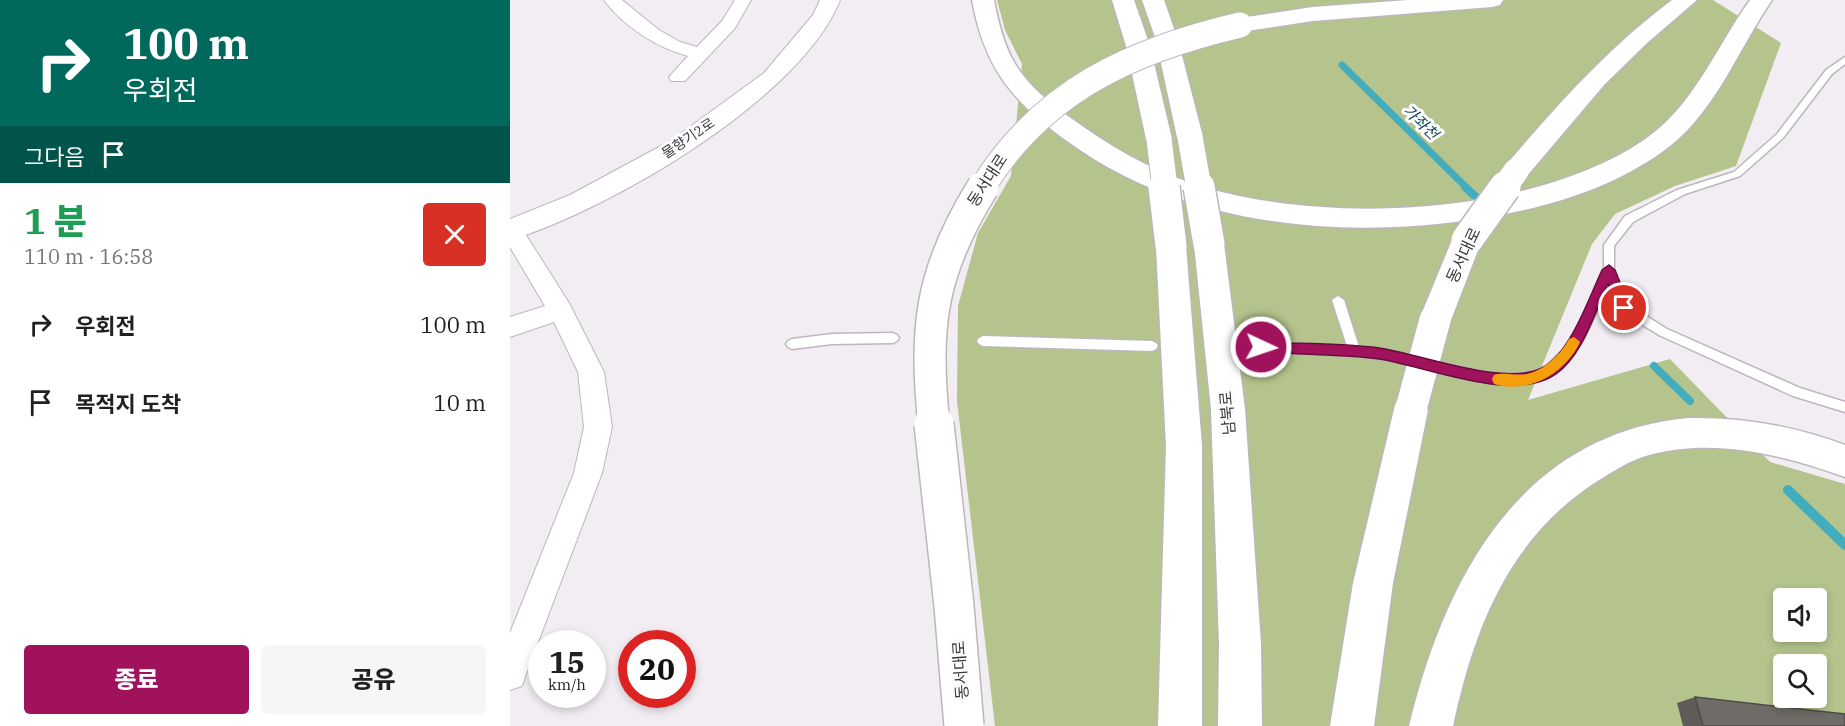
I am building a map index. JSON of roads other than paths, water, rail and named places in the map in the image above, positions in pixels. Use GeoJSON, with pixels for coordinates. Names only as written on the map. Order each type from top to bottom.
{"type":"FeatureCollection","features":[{"type":"Feature","properties":{"kind":"main road"},"geometry":{"type":"LineString","coordinates":[[983,0],[987,30],[1000,63],[1038,107],[1094,148],[1151,178],[1222,202],[1289,212],[1371,217],[1457,213],[1537,199],[1609,171],[1654,145],[1695,108],[1747,18],[1761,0]]}},
{"type":"Feature","properties":{"kind":"main road"},"geometry":{"type":"LineString","coordinates":[[1123,0],[1138,46],[1160,139],[1171,246],[1184,446],[1180,726]]}},
{"type":"Feature","properties":{"kind":"main road","name":"남북로"},"geometry":{"type":"LineString","coordinates":[[1153,0],[1167,40],[1190,137],[1209,244],[1228,409],[1240,644],[1240,726]]}},
{"type":"Feature","properties":{"kind":"main road","name":"동서대로"},"geometry":{"type":"LineString","coordinates":[[964,726],[959,645],[932,410],[930,350],[935,292],[955,234],[980,188],[1005,153],[1028,126],[1055,103],[1083,83],[1145,51],[1203,33],[1313,14],[1492,0]]}},
{"type":"Feature","properties":{"kind":"main road","name":"동서대로"},"geometry":{"type":"LineString","coordinates":[[1352,726],[1373,583],[1412,405],[1436,320],[1467,240],[1516,171],[1592,81],[1628,45],[1686,0]]}},
{"type":"Feature","properties":{"kind":"main road"},"geometry":{"type":"LineString","coordinates":[[1431,726],[1458,633],[1492,562],[1528,514],[1570,479],[1614,453],[1665,436],[1675,435],[1717,433],[1776,440],[1845,461]]}},
{"type":"Feature","properties":{"kind":"street"},"geometry":{"type":"LineString","coordinates":[[612,0],[657,39],[682,50],[701,53]]}},
{"type":"Feature","properties":{"kind":"street"},"geometry":{"type":"LineString","coordinates":[[678,78],[729,24],[742,0]]}},
{"type":"Feature","properties":{"kind":"street","name":"물향기2로"},"geometry":{"type":"LineString","coordinates":[[511,230],[579,202],[681,146],[772,78],[823,17],[830,0]]}},
{"type":"Feature","properties":{"kind":"street"},"geometry":{"type":"LineString","coordinates":[[510,674],[588,473],[598,427],[591,372],[560,310],[511,230]]}},
{"type":"Feature","properties":{"kind":"street"},"geometry":{"type":"LineString","coordinates":[[510,327],[560,310]]}},
{"type":"Feature","properties":{"kind":"lane"},"geometry":{"type":"LineString","coordinates":[[1845,60],[1828,72],[1780,135],[1737,174],[1681,192],[1629,219],[1609,245],[1609,270],[1624,308],[1663,332],[1797,392],[1845,407]]}},
{"type":"Feature","properties":{"kind":"lane"},"geometry":{"type":"LineString","coordinates":[[1261,347],[1355,352],[1409,359],[1502,380],[1528,379],[1550,370],[1570,351],[1609,270]]}},
{"type":"Feature","properties":{"kind":"lane"},"geometry":{"type":"LineString","coordinates":[[1338,300],[1355,352]]}},
{"type":"Feature","properties":{"kind":"lane"},"geometry":{"type":"LineString","coordinates":[[792,344],[832,339],[893,338]]}},
{"type":"Feature","properties":{"kind":"lane"},"geometry":{"type":"LineString","coordinates":[[983,341],[1152,346]]}},
{"type":"Feature","properties":{"kind":"waterway","name":"가좌천"},"geometry":{"type":"LineString","coordinates":[[1342,65],[1467,188]]}},
{"type":"Feature","properties":{"kind":"waterway","name":"가좌천"},"geometry":{"type":"LineString","coordinates":[[1465,187],[1479,200]]}},
{"type":"Feature","properties":{"kind":"waterway","name":"가좌천"},"geometry":{"type":"LineString","coordinates":[[1654,366],[1690,401]]}},
{"type":"Feature","properties":{"kind":"waterway","name":"가좌천"},"geometry":{"type":"LineString","coordinates":[[1788,490],[1845,545]]}}]}
